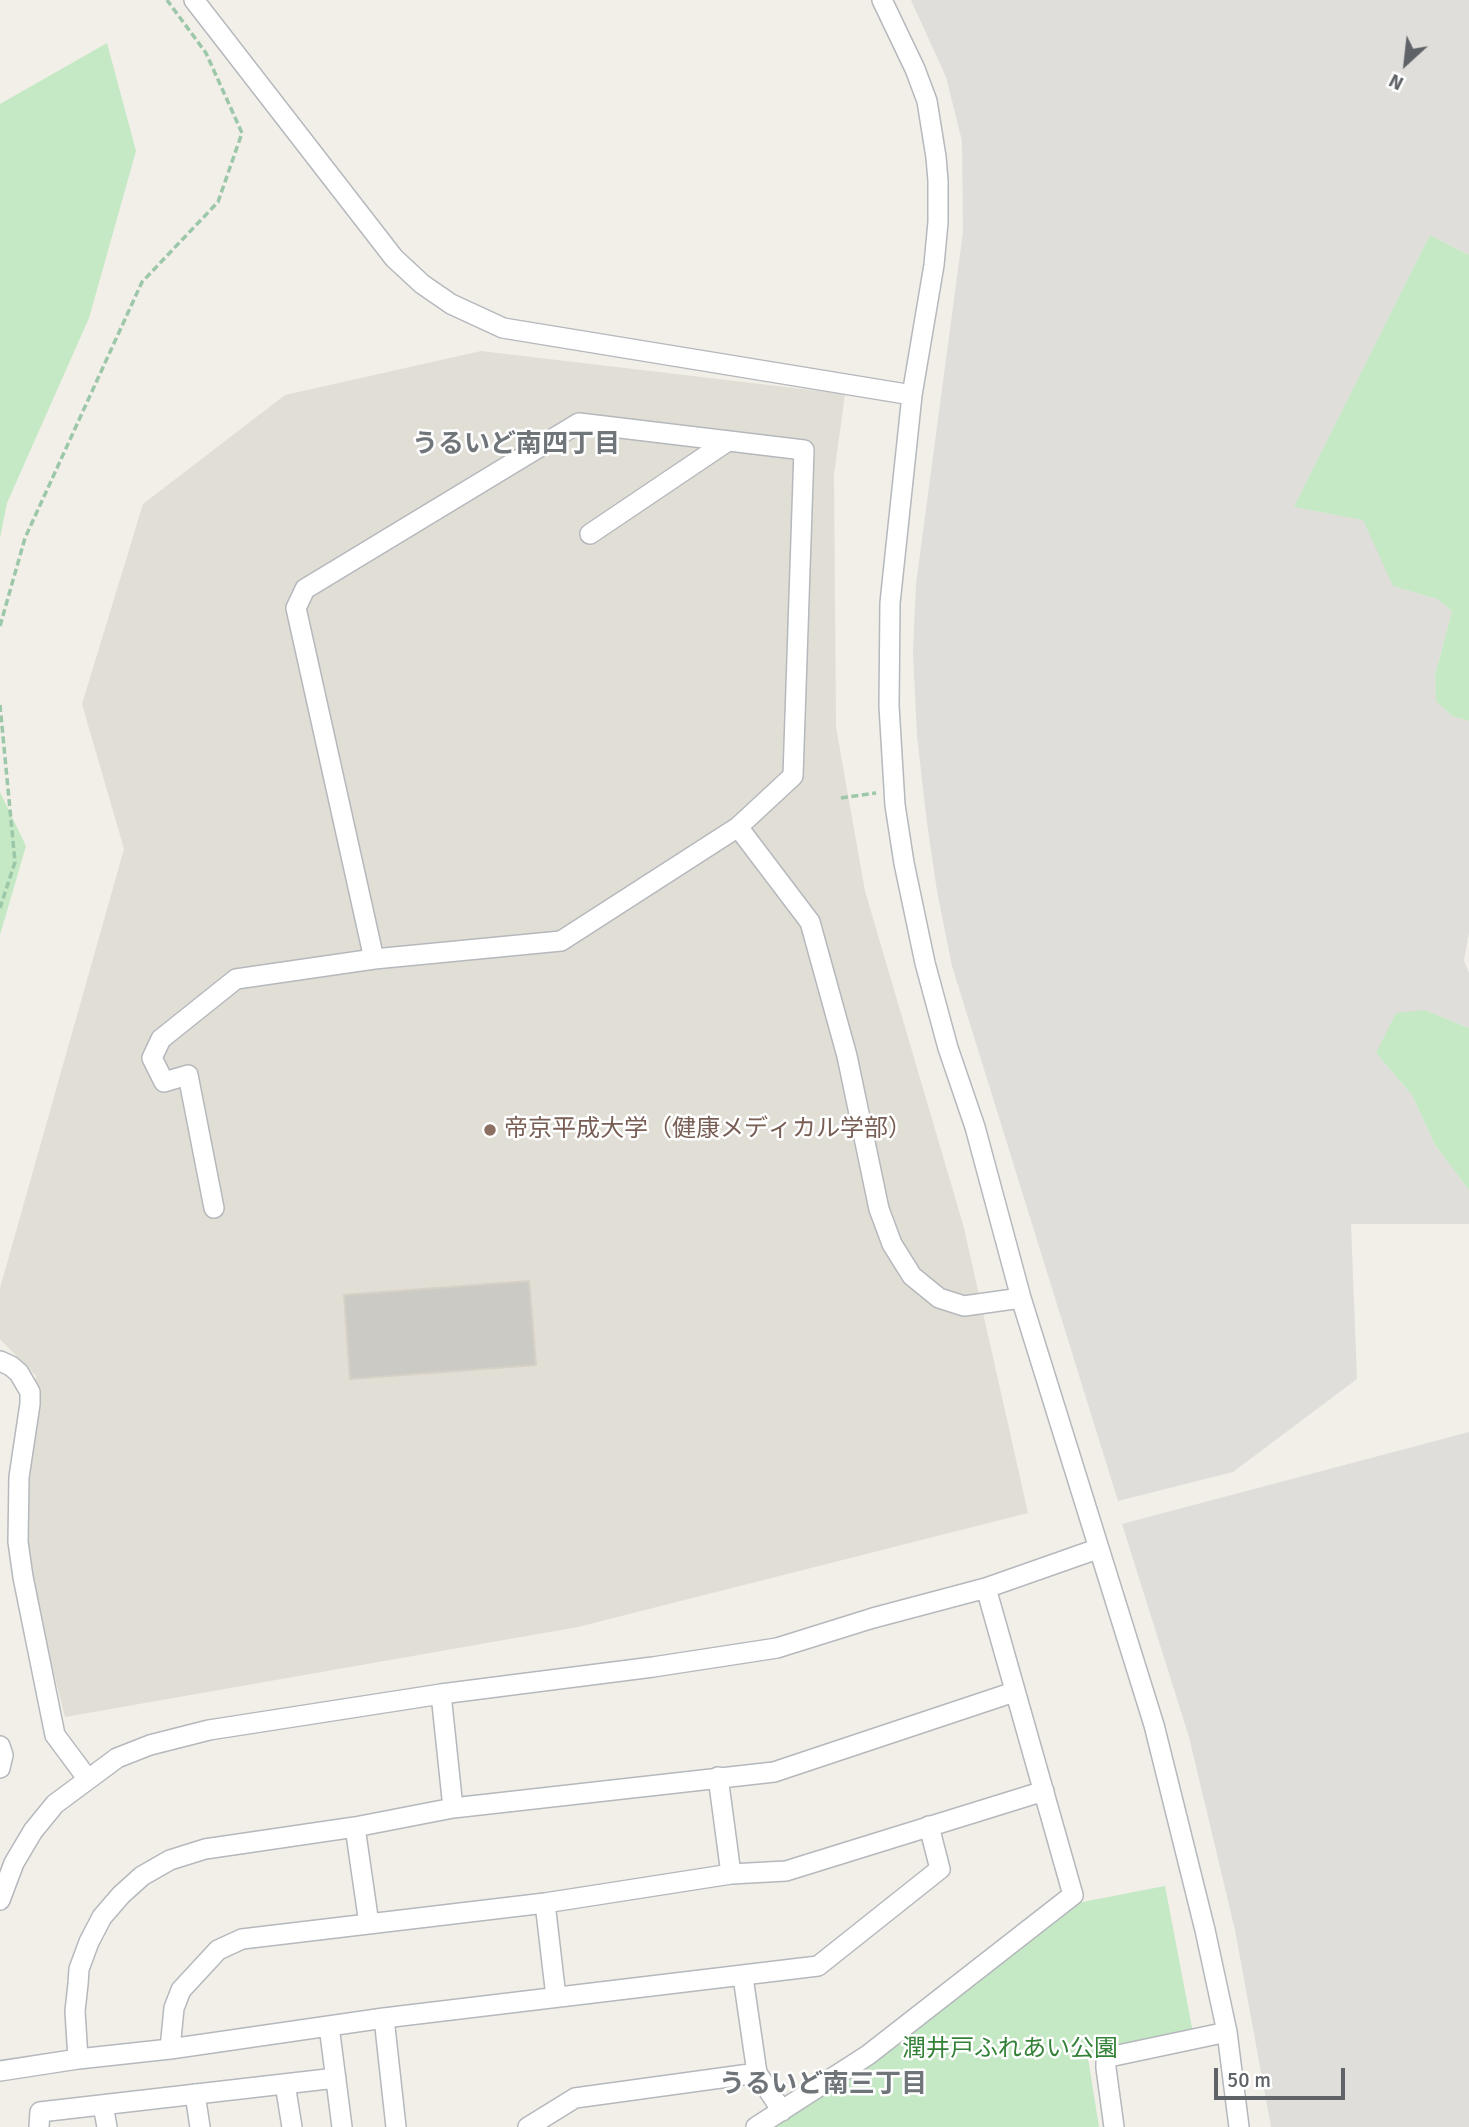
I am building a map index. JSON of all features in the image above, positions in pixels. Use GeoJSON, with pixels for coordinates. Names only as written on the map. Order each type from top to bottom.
{"type":"FeatureCollection","features":[{"type":"Feature","properties":{"kind":"street"},"geometry":{"type":"LineString","coordinates":[[194,0],[394,258],[422,284],[452,304],[503,328],[912,395]]}},
{"type":"Feature","properties":{"kind":"street"},"geometry":{"type":"LineString","coordinates":[[882,0],[927,101],[936,157],[938,222],[934,265],[912,395],[890,603],[889,706],[904,863],[925,963],[948,1048],[975,1127],[1021,1298],[1097,1549],[1154,1725],[1205,1930],[1227,2032],[1239,2127]]}},
{"type":"Feature","properties":{"kind":"street"},"geometry":{"type":"LineString","coordinates":[[214,1208],[188,1075],[164,1082],[152,1058],[161,1039],[236,979],[374,959],[561,941],[738,827],[793,776],[804,450],[579,423],[304,589],[296,608],[374,959]]}},
{"type":"Feature","properties":{"kind":"street"},"geometry":{"type":"LineString","coordinates":[[590,534],[728,441]]}},
{"type":"Feature","properties":{"kind":"street"},"geometry":{"type":"LineString","coordinates":[[738,827],[810,922],[847,1056],[879,1209],[892,1244],[912,1276],[939,1298],[964,1306],[1021,1298]]}},
{"type":"Feature","properties":{"kind":"street"},"geometry":{"type":"LineString","coordinates":[[0,1361],[19,1373],[30,1392],[19,1477],[18,1542],[23,1577],[55,1735],[87,1778]]}},
{"type":"Feature","properties":{"kind":"street"},"geometry":{"type":"LineString","coordinates":[[0,1900],[14,1863],[33,1831],[55,1804],[117,1758],[150,1745],[209,1730],[441,1694],[777,1648],[873,1618],[986,1588],[1097,1549]]}},
{"type":"Feature","properties":{"kind":"street"},"geometry":{"type":"LineString","coordinates":[[756,2127],[868,2055],[1073,1895],[986,1588]]}},
{"type":"Feature","properties":{"kind":"street"},"geometry":{"type":"LineString","coordinates":[[78,2059],[75,2011],[79,1969],[89,1942],[102,1917],[131,1885],[170,1860],[205,1849],[355,1827],[453,1808],[774,1772],[1014,1692]]}},
{"type":"Feature","properties":{"kind":"street"},"geometry":{"type":"LineString","coordinates":[[441,1694],[453,1808]]}},
{"type":"Feature","properties":{"kind":"street"},"geometry":{"type":"LineString","coordinates":[[0,1746],[3,1755],[0,1768]]}},
{"type":"Feature","properties":{"kind":"street"},"geometry":{"type":"LineString","coordinates":[[718,1777],[731,1874]]}},
{"type":"Feature","properties":{"kind":"street"},"geometry":{"type":"LineString","coordinates":[[170,2049],[174,2008],[181,1990],[218,1950],[242,1939],[545,1903],[731,1874],[786,1871],[1044,1791]]}},
{"type":"Feature","properties":{"kind":"street"},"geometry":{"type":"LineString","coordinates":[[0,2071],[384,2018],[818,1966],[940,1869],[929,1826]]}},
{"type":"Feature","properties":{"kind":"street"},"geometry":{"type":"LineString","coordinates":[[355,1827],[369,1924]]}},
{"type":"Feature","properties":{"kind":"street"},"geometry":{"type":"LineString","coordinates":[[545,1903],[556,1997]]}},
{"type":"Feature","properties":{"kind":"street"},"geometry":{"type":"LineString","coordinates":[[743,1977],[757,2073],[782,2110]]}},
{"type":"Feature","properties":{"kind":"street"},"geometry":{"type":"LineString","coordinates":[[384,2018],[397,2127]]}},
{"type":"Feature","properties":{"kind":"street"},"geometry":{"type":"LineString","coordinates":[[329,2026],[342,2127]]}},
{"type":"Feature","properties":{"kind":"street"},"geometry":{"type":"LineString","coordinates":[[1114,2127],[1106,2068],[1109,2057],[1227,2032]]}},
{"type":"Feature","properties":{"kind":"street"},"geometry":{"type":"LineString","coordinates":[[528,2127],[575,2098],[757,2073]]}},
{"type":"Feature","properties":{"kind":"street"},"geometry":{"type":"LineString","coordinates":[[39,2127],[40,2112],[336,2078]]}},
{"type":"Feature","properties":{"kind":"street"},"geometry":{"type":"LineString","coordinates":[[285,2084],[292,2127]]}},
{"type":"Feature","properties":{"kind":"street"},"geometry":{"type":"LineString","coordinates":[[195,2094],[200,2127]]}},
{"type":"Feature","properties":{"kind":"street"},"geometry":{"type":"LineString","coordinates":[[103,2105],[107,2127]]}},
{"type":"Feature","properties":{"kind":"path"},"geometry":{"type":"LineString","coordinates":[[0,626],[25,538],[142,282],[218,202],[242,133],[206,53],[167,0]]}},
{"type":"Feature","properties":{"kind":"path"},"geometry":{"type":"LineString","coordinates":[[0,705],[15,862],[0,908]]}},
{"type":"Feature","properties":{"kind":"path"},"geometry":{"type":"LineString","coordinates":[[841,798],[895,790]]}},
{"type":"Feature","properties":{"kind":"shaded area"},"geometry":{"type":"Polygon","coordinates":[[[911,0],[1469,0],[1469,255],[1430,235],[1295,507],[1364,520],[1394,586],[1437,599],[1452,611],[1435,675],[1437,701],[1452,716],[1469,721],[1469,933],[1464,960],[1469,973],[1469,1028],[1425,1010],[1376,1053],[1412,1095],[1435,1145],[1469,1190],[1469,1224],[1351,1224],[1357,1379],[1233,1472],[1118,1501],[952,966],[927,823],[917,736],[913,653],[916,584],[963,232],[962,141],[946,77],[911,0]]]}},
{"type":"Feature","properties":{"kind":"shaded area","name":"帝京平成大学（健康メディカル学部）"},"geometry":{"type":"Polygon","coordinates":[[[481,351],[845,394],[834,475],[836,727],[865,891],[964,1228],[1028,1513],[578,1627],[65,1717],[25,1560],[36,1376],[0,1339],[0,1288],[124,849],[82,704],[143,504],[285,395],[481,351]]]}},
{"type":"Feature","properties":{"kind":"shaded area"},"geometry":{"type":"Polygon","coordinates":[[[1469,1432],[1469,2127],[1271,2127],[1235,1930],[1189,1737],[1122,1524],[1469,1432]]]}},
{"type":"Feature","properties":{"kind":"green space"},"geometry":{"type":"Polygon","coordinates":[[[107,43],[136,151],[89,318],[7,503],[0,538],[0,104],[107,43]]]}},
{"type":"Feature","properties":{"kind":"green space"},"geometry":{"type":"Polygon","coordinates":[[[1430,235],[1469,255],[1469,721],[1452,716],[1436,701],[1435,675],[1452,611],[1437,599],[1393,586],[1363,520],[1294,507],[1430,235]]]}},
{"type":"Feature","properties":{"kind":"green space"},"geometry":{"type":"Polygon","coordinates":[[[0,792],[26,846],[0,935],[0,792]]]}},
{"type":"Feature","properties":{"kind":"green space"},"geometry":{"type":"Polygon","coordinates":[[[1425,1010],[1469,1028],[1469,1190],[1435,1145],[1412,1095],[1376,1053],[1396,1013],[1425,1010]]]}},
{"type":"Feature","properties":{"kind":"green space","name":"潤井戸ふれあい公園"},"geometry":{"type":"Polygon","coordinates":[[[1165,1886],[1194,2038],[1088,2058],[1099,2127],[772,2127],[1072,1904],[1165,1886]]]}},
{"type":"Feature","properties":{"kind":"building"},"geometry":{"type":"Polygon","coordinates":[[[529,1281],[536,1365],[350,1379],[344,1295],[529,1281]]]}},
{"type":"Feature","properties":{"kind":"place","name":"帝京平成大学（健康メディカル学部）"},"geometry":{"type":"Point","coordinates":[490,1130]}},
{"type":"Feature","properties":{"kind":"district","name":"うるいど南四丁目"},"geometry":{"type":"Point","coordinates":[516,445]}},
{"type":"Feature","properties":{"kind":"district","name":"うるいど南三丁目"},"geometry":{"type":"Point","coordinates":[823,2085]}}]}
